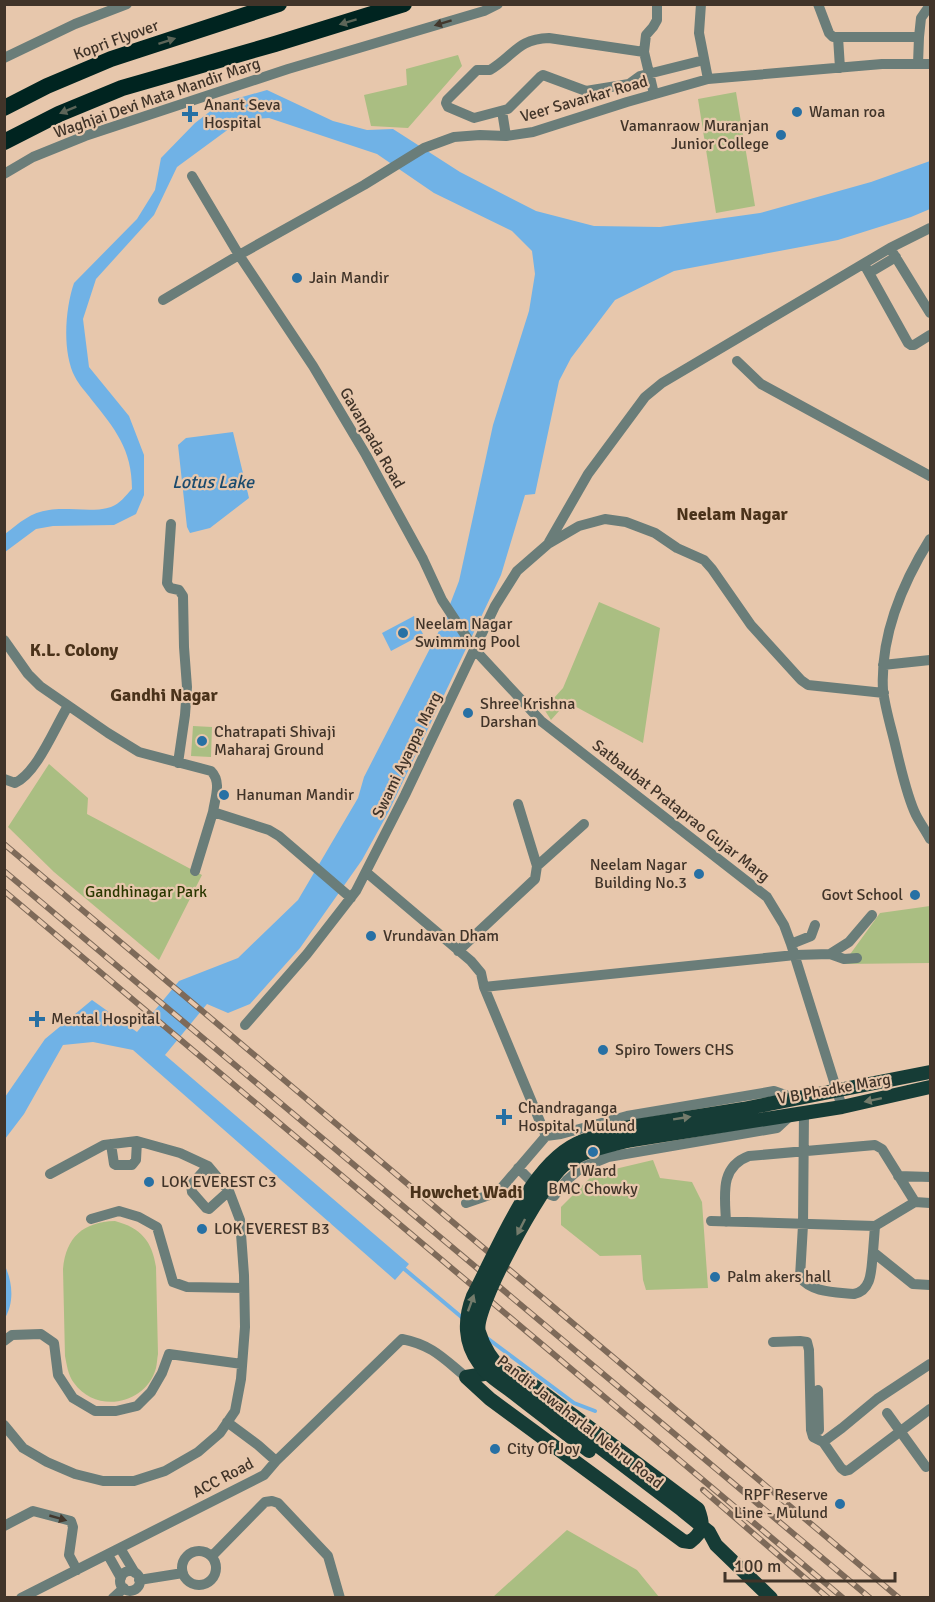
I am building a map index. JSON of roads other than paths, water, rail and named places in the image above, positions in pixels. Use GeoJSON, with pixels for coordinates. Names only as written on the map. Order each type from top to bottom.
{"type":"FeatureCollection","features":[{"type":"Feature","properties":{"kind":"highway","name":"Kopri Flyover"},"geometry":{"type":"LineString","coordinates":[[4,108],[47,86],[111,59],[279,4]]}},
{"type":"Feature","properties":{"kind":"highway"},"geometry":{"type":"LineString","coordinates":[[4,142],[59,114],[122,88],[404,4]]}},
{"type":"Feature","properties":{"kind":"main road","name":"V B Phadke Marg"},"geometry":{"type":"LineString","coordinates":[[742,1115],[794,1098],[930,1072]]}},
{"type":"Feature","properties":{"kind":"main road","name":"V B Phadke Marg"},"geometry":{"type":"LineString","coordinates":[[742,1115],[798,1113],[842,1107],[930,1087]]}},
{"type":"Feature","properties":{"kind":"main road","name":"Pandit Jawaharlal Nehru Road"},"geometry":{"type":"LineString","coordinates":[[700,1531],[682,1510],[479,1365],[469,1347],[466,1329],[468,1310],[473,1296],[520,1204],[552,1160],[575,1144],[742,1115]]}},
{"type":"Feature","properties":{"kind":"main road"},"geometry":{"type":"LineString","coordinates":[[496,1372],[517,1373],[698,1509],[703,1520],[700,1531],[690,1542],[684,1541],[490,1399],[466,1377],[496,1372]]}},
{"type":"Feature","properties":{"kind":"main road","name":"Pandit Jawaharlal Nehru Road"},"geometry":{"type":"LineString","coordinates":[[558,1421],[676,1517],[700,1531]]}},
{"type":"Feature","properties":{"kind":"main road"},"geometry":{"type":"LineString","coordinates":[[700,1531],[709,1532],[716,1545],[771,1598]]}},
{"type":"Feature","properties":{"kind":"street"},"geometry":{"type":"LineString","coordinates":[[4,58],[103,9],[127,4]]}},
{"type":"Feature","properties":{"kind":"street","name":"Waghjai Devi Mata Mandir Marg"},"geometry":{"type":"LineString","coordinates":[[4,174],[84,135],[152,115],[288,69],[484,11],[498,4]]}},
{"type":"Feature","properties":{"kind":"street"},"geometry":{"type":"LineString","coordinates":[[654,94],[644,52],[646,35],[657,20],[657,4]]}},
{"type":"Feature","properties":{"kind":"street"},"geometry":{"type":"LineString","coordinates":[[701,4],[699,33],[708,79]]}},
{"type":"Feature","properties":{"kind":"street"},"geometry":{"type":"LineString","coordinates":[[818,4],[829,33],[833,37],[919,37]]}},
{"type":"Feature","properties":{"kind":"street"},"geometry":{"type":"LineString","coordinates":[[918,64],[921,18],[930,5]]}},
{"type":"Feature","properties":{"kind":"street"},"geometry":{"type":"LineString","coordinates":[[838,37],[840,68]]}},
{"type":"Feature","properties":{"kind":"street"},"geometry":{"type":"LineString","coordinates":[[644,52],[537,38],[523,43],[490,70],[477,70],[446,101],[448,107],[474,118],[512,107],[543,75],[586,92],[629,84],[649,73],[704,60]]}},
{"type":"Feature","properties":{"kind":"street","name":"Veer Savarkar Road"},"geometry":{"type":"LineString","coordinates":[[163,300],[364,186],[424,148],[454,137],[506,136],[533,132],[708,79],[882,64],[930,64]]}},
{"type":"Feature","properties":{"kind":"street"},"geometry":{"type":"LineString","coordinates":[[502,111],[506,136]]}},
{"type":"Feature","properties":{"kind":"street","name":"Gavanpada Road"},"geometry":{"type":"LineString","coordinates":[[192,177],[239,255],[313,366],[379,478],[423,559],[442,600],[472,646]]}},
{"type":"Feature","properties":{"kind":"street"},"geometry":{"type":"LineString","coordinates":[[548,544],[588,474],[645,397],[662,383],[893,253],[930,228]]}},
{"type":"Feature","properties":{"kind":"street"},"geometry":{"type":"LineString","coordinates":[[893,253],[930,313]]}},
{"type":"Feature","properties":{"kind":"street"},"geometry":{"type":"LineString","coordinates":[[866,268],[908,343],[914,345],[930,335]]}},
{"type":"Feature","properties":{"kind":"street"},"geometry":{"type":"LineString","coordinates":[[737,361],[761,384],[930,476]]}},
{"type":"Feature","properties":{"kind":"street"},"geometry":{"type":"LineString","coordinates":[[548,544],[579,526],[605,519],[626,522],[655,533],[677,548],[704,560],[751,626],[808,685],[884,693]]}},
{"type":"Feature","properties":{"kind":"street"},"geometry":{"type":"LineString","coordinates":[[171,524],[167,583],[170,588],[179,590],[183,596],[187,687],[178,763]]}},
{"type":"Feature","properties":{"kind":"street"},"geometry":{"type":"LineString","coordinates":[[930,539],[904,587],[889,627],[883,664],[884,693],[900,766],[915,813],[930,839]]}},
{"type":"Feature","properties":{"kind":"street","name":"Swami Ayappa Marg"},"geometry":{"type":"LineString","coordinates":[[245,1025],[307,954],[351,898],[366,872],[472,646],[517,571],[548,544]]}},
{"type":"Feature","properties":{"kind":"street"},"geometry":{"type":"LineString","coordinates":[[4,640],[28,674],[40,686],[108,733],[139,752],[211,771],[216,776],[218,782],[213,812],[195,871]]}},
{"type":"Feature","properties":{"kind":"street","name":"Satbaubat Prataprao Gujar Marg"},"geometry":{"type":"LineString","coordinates":[[472,646],[541,721],[767,897],[784,925],[795,955],[842,1107]]}},
{"type":"Feature","properties":{"kind":"street"},"geometry":{"type":"LineString","coordinates":[[883,664],[930,660]]}},
{"type":"Feature","properties":{"kind":"street"},"geometry":{"type":"LineString","coordinates":[[4,779],[15,783],[28,775],[68,706]]}},
{"type":"Feature","properties":{"kind":"street"},"geometry":{"type":"LineString","coordinates":[[458,951],[535,879],[537,866],[518,804]]}},
{"type":"Feature","properties":{"kind":"street"},"geometry":{"type":"LineString","coordinates":[[213,812],[269,830],[279,836],[351,898]]}},
{"type":"Feature","properties":{"kind":"street"},"geometry":{"type":"LineString","coordinates":[[537,866],[584,824]]}},
{"type":"Feature","properties":{"kind":"street"},"geometry":{"type":"LineString","coordinates":[[366,872],[481,973],[484,987],[546,1136]]}},
{"type":"Feature","properties":{"kind":"street"},"geometry":{"type":"LineString","coordinates":[[830,954],[849,942],[872,915]]}},
{"type":"Feature","properties":{"kind":"street"},"geometry":{"type":"LineString","coordinates":[[791,944],[811,936],[814,925]]}},
{"type":"Feature","properties":{"kind":"street"},"geometry":{"type":"LineString","coordinates":[[484,987],[795,955],[830,954],[844,958],[857,958]]}},
{"type":"Feature","properties":{"kind":"street"},"geometry":{"type":"LineString","coordinates":[[466,1203],[498,1192],[546,1136],[627,1116],[774,1090],[794,1098]]}},
{"type":"Feature","properties":{"kind":"street"},"geometry":{"type":"LineString","coordinates":[[518,1168],[541,1191],[554,1196],[567,1180],[582,1168],[608,1157],[777,1128],[798,1113],[803,1152],[800,1277],[803,1282],[818,1289],[859,1293],[870,1279],[875,1226]]}},
{"type":"Feature","properties":{"kind":"street"},"geometry":{"type":"LineString","coordinates":[[111,1144],[114,1164],[132,1165],[136,1160],[137,1141]]}},
{"type":"Feature","properties":{"kind":"street"},"geometry":{"type":"LineString","coordinates":[[4,1425],[23,1448],[75,1474],[103,1481],[134,1481],[165,1471],[198,1452],[219,1433],[235,1411],[245,1327],[240,1220],[230,1191],[208,1166],[180,1153],[137,1141],[104,1145],[50,1174]]}},
{"type":"Feature","properties":{"kind":"street"},"geometry":{"type":"LineString","coordinates":[[726,1222],[725,1184],[730,1170],[749,1156],[875,1145],[882,1149],[915,1202]]}},
{"type":"Feature","properties":{"kind":"street"},"geometry":{"type":"LineString","coordinates":[[208,1166],[191,1185],[192,1192],[206,1208],[209,1209],[230,1191]]}},
{"type":"Feature","properties":{"kind":"street"},"geometry":{"type":"LineString","coordinates":[[898,1176],[930,1177]]}},
{"type":"Feature","properties":{"kind":"street"},"geometry":{"type":"LineString","coordinates":[[711,1221],[875,1226],[915,1202],[930,1203]]}},
{"type":"Feature","properties":{"kind":"street"},"geometry":{"type":"LineString","coordinates":[[91,1219],[119,1211],[139,1217],[157,1227],[173,1282],[187,1287],[244,1288]]}},
{"type":"Feature","properties":{"kind":"street"},"geometry":{"type":"LineString","coordinates":[[873,1252],[913,1284],[930,1285]]}},
{"type":"Feature","properties":{"kind":"street"},"geometry":{"type":"LineString","coordinates":[[4,1341],[12,1335],[41,1334],[54,1343],[58,1375],[73,1398],[95,1411],[116,1412],[136,1406],[151,1392],[162,1373],[169,1354],[242,1364]]}},
{"type":"Feature","properties":{"kind":"street","name":"ACC Road"},"geometry":{"type":"LineString","coordinates":[[21,1598],[264,1475],[402,1339],[431,1349],[466,1377]]}},
{"type":"Feature","properties":{"kind":"street"},"geometry":{"type":"LineString","coordinates":[[773,1342],[807,1342],[819,1390],[820,1430],[813,1437],[823,1442],[845,1471],[930,1409]]}},
{"type":"Feature","properties":{"kind":"street"},"geometry":{"type":"LineString","coordinates":[[823,1442],[877,1399],[930,1364]]}},
{"type":"Feature","properties":{"kind":"street"},"geometry":{"type":"LineString","coordinates":[[887,1413],[926,1467]]}},
{"type":"Feature","properties":{"kind":"street"},"geometry":{"type":"LineString","coordinates":[[227,1422],[276,1461]]}},
{"type":"Feature","properties":{"kind":"street"},"geometry":{"type":"LineString","coordinates":[[212,1556],[265,1502],[272,1501],[278,1503],[328,1556],[340,1598]]}},
{"type":"Feature","properties":{"kind":"street"},"geometry":{"type":"LineString","coordinates":[[4,1527],[33,1511],[71,1521],[73,1527],[69,1555],[76,1570]]}},
{"type":"Feature","properties":{"kind":"street"},"geometry":{"type":"LineString","coordinates":[[108,1555],[126,1590],[133,1590],[138,1586],[137,1576],[120,1548]]}},
{"type":"Feature","properties":{"kind":"street"},"geometry":{"type":"LineString","coordinates":[[203,1551],[212,1556],[216,1572],[211,1581],[195,1585],[189,1582],[183,1573],[184,1561],[192,1553],[203,1551]]}},
{"type":"Feature","properties":{"kind":"street"},"geometry":{"type":"LineString","coordinates":[[113,1598],[126,1572],[129,1571],[137,1576],[183,1573]]}},
{"type":"Feature","properties":{"kind":"water"},"geometry":{"type":"Polygon","coordinates":[[[267,90],[333,121],[367,130],[393,129],[460,172],[536,211],[594,226],[660,227],[760,213],[871,182],[930,161],[930,209],[838,240],[674,271],[615,300],[571,358],[559,381],[535,494],[525,495],[501,575],[389,811],[362,860],[300,948],[250,1004],[228,1013],[207,1004],[165,1055],[409,1264],[395,1280],[133,1050],[93,1042],[63,1045],[24,1114],[5,1139],[5,1097],[45,1039],[92,1000],[137,1032],[179,981],[238,958],[298,900],[358,798],[364,777],[442,625],[459,581],[493,425],[529,311],[535,274],[532,251],[512,231],[434,193],[377,154],[269,118],[241,120],[177,167],[154,215],[96,279],[83,319],[89,367],[129,416],[144,455],[144,495],[136,514],[114,525],[53,526],[36,529],[5,552],[5,534],[31,516],[56,509],[104,509],[117,504],[132,489],[129,462],[115,430],[78,383],[71,367],[66,330],[74,283],[137,219],[155,190],[161,158],[195,123],[221,103],[267,90]]]}},
{"type":"Feature","properties":{"kind":"water","name":"Lotus Lake"},"geometry":{"type":"Polygon","coordinates":[[[233,432],[249,498],[210,528],[190,533],[187,527],[178,445],[186,438],[233,432]]]}},
{"type":"Feature","properties":{"kind":"water","name":"Neelam Nagar Swimming Pool"},"geometry":{"type":"Polygon","coordinates":[[[414,616],[423,634],[391,651],[382,633],[414,616]]]}},
{"type":"Feature","properties":{"kind":"water"},"geometry":{"type":"Polygon","coordinates":[[[5,1266],[10,1279],[11,1293],[10,1306],[5,1318],[5,1266]]]}},
{"type":"Feature","properties":{"kind":"waterway"},"geometry":{"type":"LineString","coordinates":[[402,1267],[465,1320]]}},
{"type":"Feature","properties":{"kind":"waterway"},"geometry":{"type":"LineString","coordinates":[[487,1338],[574,1403],[595,1411]]}},
{"type":"Feature","properties":{"kind":"railway"},"geometry":{"type":"LineString","coordinates":[[4,844],[899,1598]]}},
{"type":"Feature","properties":{"kind":"railway"},"geometry":{"type":"LineString","coordinates":[[4,871],[870,1598]]}},
{"type":"Feature","properties":{"kind":"railway"},"geometry":{"type":"LineString","coordinates":[[4,891],[843,1598]]}},
{"type":"Feature","properties":{"kind":"railway"},"geometry":{"type":"LineString","coordinates":[[703,1490],[828,1598]]}},
{"type":"Feature","properties":{"kind":"place","name":"Waman roa"},"geometry":{"type":"Point","coordinates":[797,112]}},
{"type":"Feature","properties":{"kind":"place","name":"Anant Seva Hospital"},"geometry":{"type":"Point","coordinates":[190,114]}},
{"type":"Feature","properties":{"kind":"place","name":"Vamanraow Muranjan Junior College"},"geometry":{"type":"Point","coordinates":[781,135]}},
{"type":"Feature","properties":{"kind":"place","name":"Jain Mandir"},"geometry":{"type":"Point","coordinates":[297,278]}},
{"type":"Feature","properties":{"kind":"place","name":"Neelam Nagar Swimming Pool"},"geometry":{"type":"Point","coordinates":[403,633]}},
{"type":"Feature","properties":{"kind":"place","name":"Shree Krishna Darshan"},"geometry":{"type":"Point","coordinates":[468,713]}},
{"type":"Feature","properties":{"kind":"place","name":"Chatrapati Shivaji Maharaj Ground"},"geometry":{"type":"Point","coordinates":[202,741]}},
{"type":"Feature","properties":{"kind":"place","name":"Hanuman Mandir"},"geometry":{"type":"Point","coordinates":[224,795]}},
{"type":"Feature","properties":{"kind":"place","name":"Neelam Nagar Building No.3"},"geometry":{"type":"Point","coordinates":[699,874]}},
{"type":"Feature","properties":{"kind":"place","name":"Govt School"},"geometry":{"type":"Point","coordinates":[915,895]}},
{"type":"Feature","properties":{"kind":"place","name":"Vrundavan Dham"},"geometry":{"type":"Point","coordinates":[371,936]}},
{"type":"Feature","properties":{"kind":"place","name":"Mental Hospital"},"geometry":{"type":"Point","coordinates":[37,1019]}},
{"type":"Feature","properties":{"kind":"place","name":"Spiro Towers CHS"},"geometry":{"type":"Point","coordinates":[603,1050]}},
{"type":"Feature","properties":{"kind":"place","name":"Chandraganga Hospital, Mulund"},"geometry":{"type":"Point","coordinates":[504,1117]}},
{"type":"Feature","properties":{"kind":"place","name":"T Ward BMC Chowky"},"geometry":{"type":"Point","coordinates":[593,1152]}},
{"type":"Feature","properties":{"kind":"place","name":"LOK EVEREST C3"},"geometry":{"type":"Point","coordinates":[149,1182]}},
{"type":"Feature","properties":{"kind":"place","name":"LOK EVEREST B3"},"geometry":{"type":"Point","coordinates":[202,1229]}},
{"type":"Feature","properties":{"kind":"place","name":"Palm akers hall"},"geometry":{"type":"Point","coordinates":[715,1277]}},
{"type":"Feature","properties":{"kind":"place","name":"City Of Joy"},"geometry":{"type":"Point","coordinates":[495,1449]}},
{"type":"Feature","properties":{"kind":"place","name":"RPF Reserve Line - Mulund"},"geometry":{"type":"Point","coordinates":[840,1504]}},
{"type":"Feature","properties":{"kind":"district","name":"Neelam Nagar"},"geometry":{"type":"Point","coordinates":[732,514]}},
{"type":"Feature","properties":{"kind":"district","name":"K.L. Colony"},"geometry":{"type":"Point","coordinates":[74,650]}},
{"type":"Feature","properties":{"kind":"district","name":"Gandhi Nagar"},"geometry":{"type":"Point","coordinates":[164,695]}},
{"type":"Feature","properties":{"kind":"district","name":"Howchet Wadi"},"geometry":{"type":"Point","coordinates":[466,1192]}},
{"type":"Feature","properties":{"kind":"park label","name":"Gandhinagar Park"},"geometry":{"type":"Point","coordinates":[146,892]}}]}
